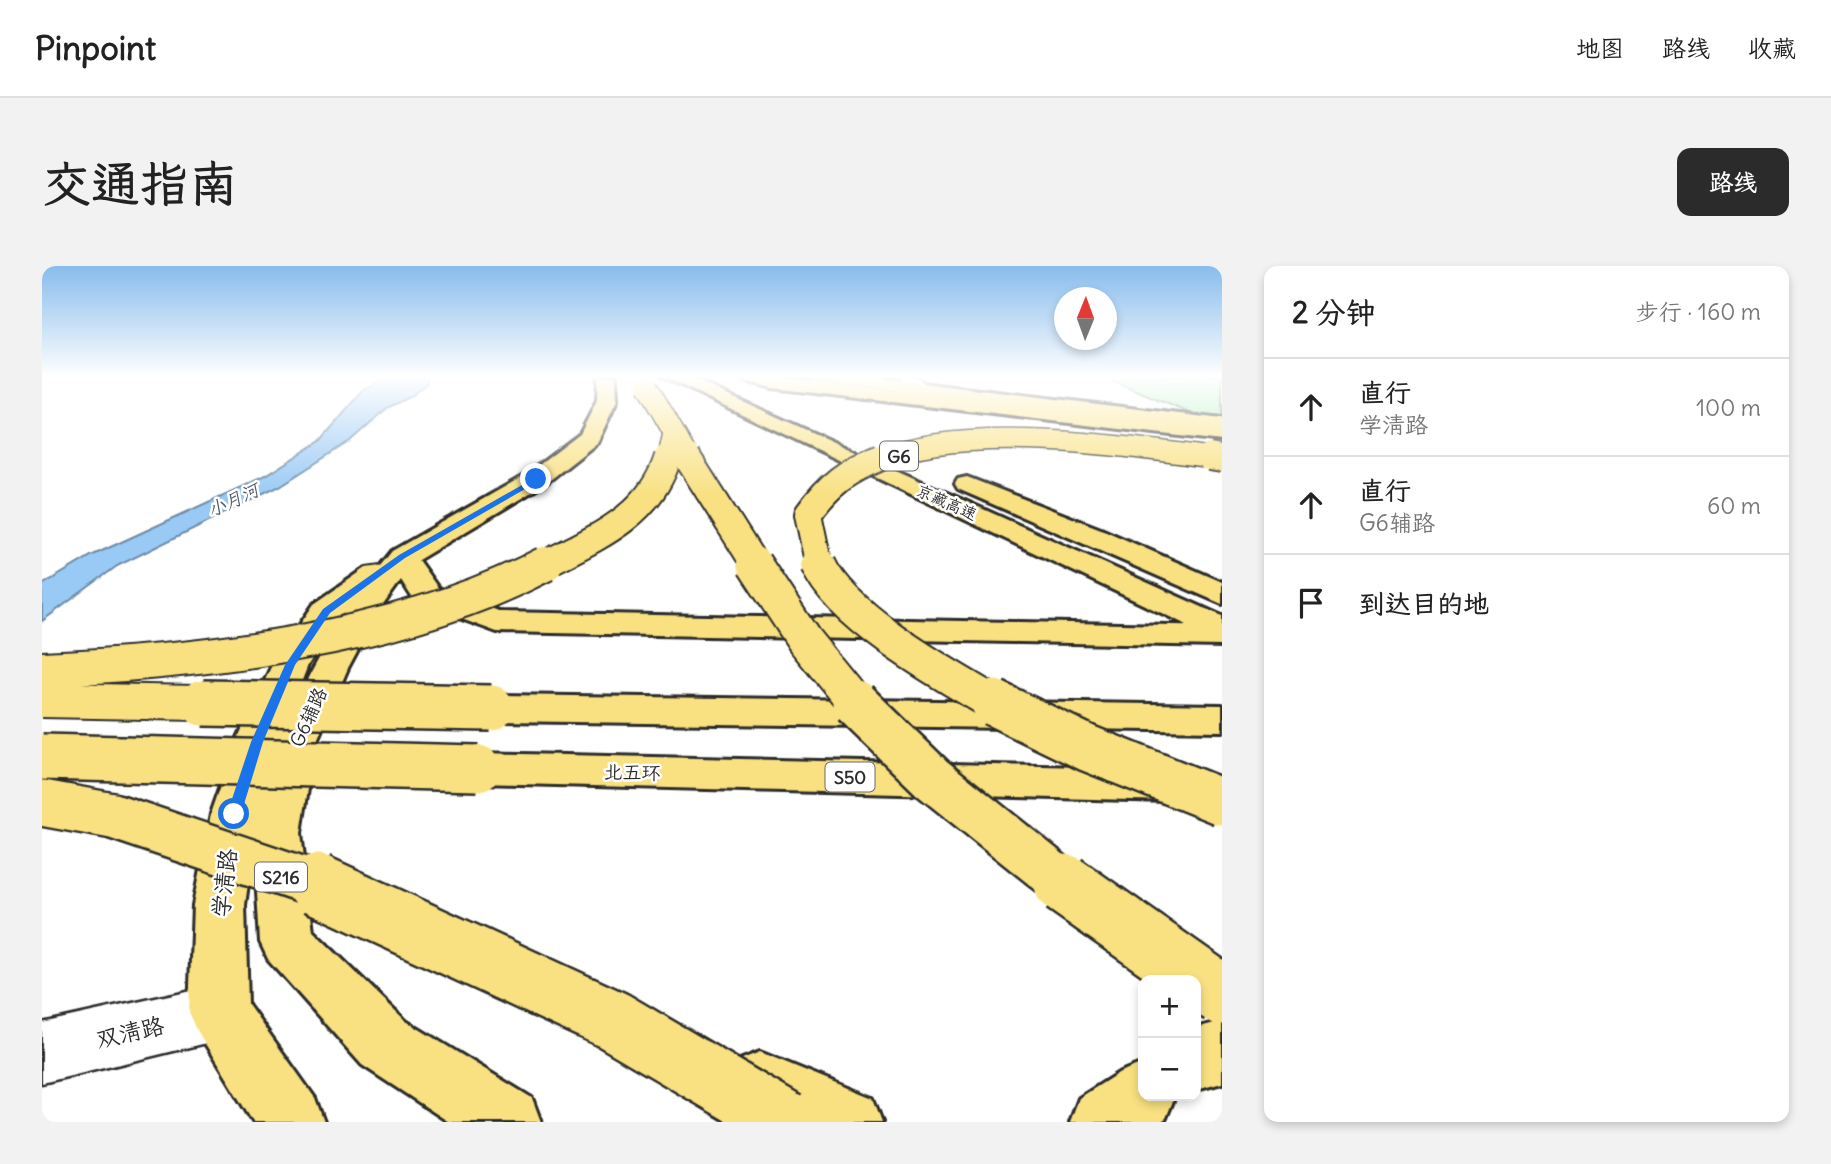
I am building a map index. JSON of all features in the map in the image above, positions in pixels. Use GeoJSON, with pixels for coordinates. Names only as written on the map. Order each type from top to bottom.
{"type":"FeatureCollection","features":[{"type":"Feature","properties":{"kind":"main road","name":"G6辅路"},"geometry":{"type":"LineString","coordinates":[[508,1122],[384,1043],[287,942],[277,833],[293,744],[362,611],[402,556],[536,479],[589,438],[600,416]]}},
{"type":"Feature","properties":{"kind":"main road"},"geometry":{"type":"LineString","coordinates":[[666,416],[673,435],[779,603],[845,692],[956,802],[1130,932],[1222,995]]}},
{"type":"Feature","properties":{"kind":"main road","name":"京藏高速"},"geometry":{"type":"LineString","coordinates":[[737,416],[1035,542],[1222,629]]}},
{"type":"Feature","properties":{"kind":"main road","name":"京藏高速"},"geometry":{"type":"LineString","coordinates":[[803,416],[924,466]]}},
{"type":"Feature","properties":{"kind":"main road"},"geometry":{"type":"LineString","coordinates":[[1043,416],[1222,443]]}},
{"type":"Feature","properties":{"kind":"main road"},"geometry":{"type":"LineString","coordinates":[[1046,416],[1222,435]]}},
{"type":"Feature","properties":{"kind":"main road"},"geometry":{"type":"LineString","coordinates":[[1147,416],[1222,425]]}},
{"type":"Feature","properties":{"kind":"main road"},"geometry":{"type":"LineString","coordinates":[[42,670],[122,667],[250,652],[400,618],[496,587],[605,534],[650,496],[667,465],[673,435]]}},
{"type":"Feature","properties":{"kind":"main road"},"geometry":{"type":"LineString","coordinates":[[1222,459],[1089,444],[1016,441],[954,443],[895,453],[853,468],[826,488],[808,514],[812,541],[823,574],[858,611],[916,657],[1019,715],[1157,778],[1222,802]]}},
{"type":"Feature","properties":{"kind":"main road","name":"京藏高速"},"geometry":{"type":"LineString","coordinates":[[950,477],[1091,535],[1222,594]]}},
{"type":"Feature","properties":{"kind":"main road"},"geometry":{"type":"LineString","coordinates":[[402,556],[426,595],[497,622],[1222,636]]}},
{"type":"Feature","properties":{"kind":"main road","name":"学清路"},"geometry":{"type":"LineString","coordinates":[[219,1012],[219,905],[234,814],[257,742],[290,665],[327,611],[402,556]]}},
{"type":"Feature","properties":{"kind":"main road"},"geometry":{"type":"LineString","coordinates":[[42,700],[1222,718]]}},
{"type":"Feature","properties":{"kind":"main road","name":"北五环"},"geometry":{"type":"LineString","coordinates":[[42,757],[1222,787]]}},
{"type":"Feature","properties":{"kind":"main road"},"geometry":{"type":"LineString","coordinates":[[42,803],[113,816],[316,884],[613,1020],[849,1122]]}},
{"type":"Feature","properties":{"kind":"main road"},"geometry":{"type":"LineString","coordinates":[[219,1012],[292,1122]]}},
{"type":"Feature","properties":{"kind":"main road"},"geometry":{"type":"LineString","coordinates":[[613,1020],[786,1122]]}},
{"type":"Feature","properties":{"kind":"main road"},"geometry":{"type":"LineString","coordinates":[[1201,1058],[1222,1052]]}},
{"type":"Feature","properties":{"kind":"main road"},"geometry":{"type":"LineString","coordinates":[[1103,1122],[1138,1098]]}},
{"type":"Feature","properties":{"kind":"street","name":"双清路"},"geometry":{"type":"LineString","coordinates":[[42,1053],[219,1012]]}},
{"type":"Feature","properties":{"kind":"green space"},"geometry":{"type":"Polygon","coordinates":[[[1201,416],[1222,416],[1222,419],[1201,416]]]}},
{"type":"Feature","properties":{"kind":"water","name":"小月河"},"geometry":{"type":"Polygon","coordinates":[[[342,416],[378,416],[350,441],[280,486],[117,566],[42,621],[42,585],[91,556],[265,476],[320,441],[342,416]]]}},
{"type":"Feature","properties":{"kind":"route"},"geometry":{"type":"LineString","coordinates":[[234,814],[257,742],[290,665],[327,611],[402,556],[536,479]]}}]}
